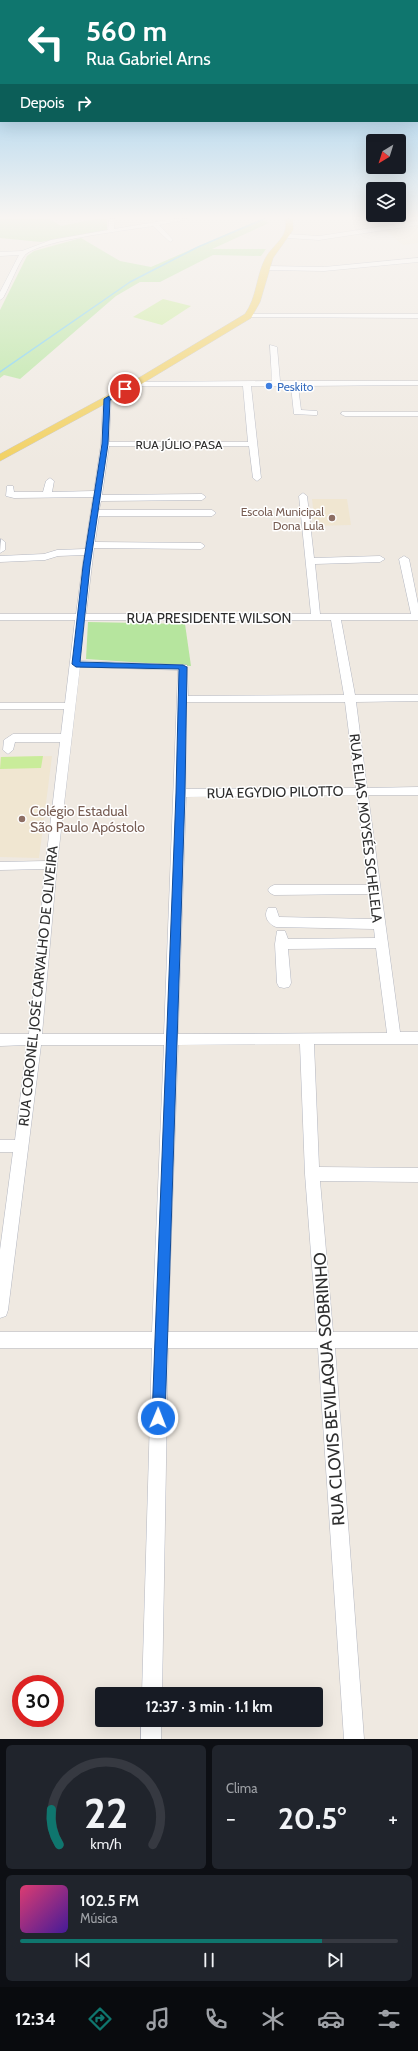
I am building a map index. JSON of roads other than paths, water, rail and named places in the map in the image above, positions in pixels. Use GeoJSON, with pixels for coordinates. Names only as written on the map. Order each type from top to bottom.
{"type":"FeatureCollection","features":[{"type":"Feature","properties":{"kind":"main road"},"geometry":{"type":"LineString","coordinates":[[2,459],[50,434],[65,423],[135,384],[248,316],[256,307],[258,300]]}},
{"type":"Feature","properties":{"kind":"street"},"geometry":{"type":"LineString","coordinates":[[248,316],[418,316]]}},
{"type":"Feature","properties":{"kind":"street"},"geometry":{"type":"LineString","coordinates":[[273,347],[276,383]]}},
{"type":"Feature","properties":{"kind":"street"},"geometry":{"type":"LineString","coordinates":[[135,384],[294,382],[418,383]]}},
{"type":"Feature","properties":{"kind":"street"},"geometry":{"type":"LineString","coordinates":[[294,382],[297,412],[314,413]]}},
{"type":"Feature","properties":{"kind":"street"},"geometry":{"type":"LineString","coordinates":[[247,383],[252,444],[255,449],[257,478]]}},
{"type":"Feature","properties":{"kind":"street","name":"RUA CORONEL JOSÉ CARVALHO DE OLIVEIRA"},"geometry":{"type":"LineString","coordinates":[[0,1310],[20,1146],[35,1040],[51,865],[89,548],[105,444],[107,399]]}},
{"type":"Feature","properties":{"kind":"street"},"geometry":{"type":"LineString","coordinates":[[345,414],[418,414]]}},
{"type":"Feature","properties":{"kind":"street","name":"RUA JÚLIO PASA"},"geometry":{"type":"LineString","coordinates":[[105,444],[252,444]]}},
{"type":"Feature","properties":{"kind":"street"},"geometry":{"type":"LineString","coordinates":[[47,495],[50,482]]}},
{"type":"Feature","properties":{"kind":"street"},"geometry":{"type":"LineString","coordinates":[[10,488],[11,495],[202,497]]}},
{"type":"Feature","properties":{"kind":"street"},"geometry":{"type":"LineString","coordinates":[[303,496],[316,618]]}},
{"type":"Feature","properties":{"kind":"street"},"geometry":{"type":"LineString","coordinates":[[94,513],[212,513]]}},
{"type":"Feature","properties":{"kind":"street"},"geometry":{"type":"LineString","coordinates":[[0,559],[45,557],[57,553],[89,548],[201,546]]}},
{"type":"Feature","properties":{"kind":"street"},"geometry":{"type":"LineString","coordinates":[[310,561],[380,559]]}},
{"type":"Feature","properties":{"kind":"street"},"geometry":{"type":"LineString","coordinates":[[404,559],[417,617]]}},
{"type":"Feature","properties":{"kind":"street","name":"RUA PRESIDENTE WILSON"},"geometry":{"type":"LineString","coordinates":[[0,617],[417,617]]}},
{"type":"Feature","properties":{"kind":"street","name":"RUA ELIAS MOYSÉS SCHELELA"},"geometry":{"type":"LineString","coordinates":[[336,618],[350,698],[394,1038]]}},
{"type":"Feature","properties":{"kind":"street"},"geometry":{"type":"LineString","coordinates":[[76,664],[183,667],[180,793],[160,1341],[152,1687]]}},
{"type":"Feature","properties":{"kind":"street"},"geometry":{"type":"LineString","coordinates":[[183,699],[418,698]]}},
{"type":"Feature","properties":{"kind":"street"},"geometry":{"type":"LineString","coordinates":[[0,706],[70,706]]}},
{"type":"Feature","properties":{"kind":"street"},"geometry":{"type":"LineString","coordinates":[[8,750],[9,740],[13,738],[66,738]]}},
{"type":"Feature","properties":{"kind":"street","name":"RUA EGYDIO PILOTTO"},"geometry":{"type":"LineString","coordinates":[[180,793],[361,790],[418,791]]}},
{"type":"Feature","properties":{"kind":"street"},"geometry":{"type":"LineString","coordinates":[[0,866],[51,865]]}},
{"type":"Feature","properties":{"kind":"street"},"geometry":{"type":"LineString","coordinates":[[274,890],[374,889]]}},
{"type":"Feature","properties":{"kind":"street"},"geometry":{"type":"LineString","coordinates":[[272,911],[273,919],[276,922],[379,924]]}},
{"type":"Feature","properties":{"kind":"street"},"geometry":{"type":"LineString","coordinates":[[284,984],[281,939],[382,943]]}},
{"type":"Feature","properties":{"kind":"street","name":"RUA CLOVIS BEVILAQUA SOBRINHO"},"geometry":{"type":"LineString","coordinates":[[307,1038],[312,1174],[326,1340],[354,1739]]}},
{"type":"Feature","properties":{"kind":"street"},"geometry":{"type":"LineString","coordinates":[[0,1040],[418,1038]]}},
{"type":"Feature","properties":{"kind":"street"},"geometry":{"type":"LineString","coordinates":[[0,1146],[20,1146]]}},
{"type":"Feature","properties":{"kind":"street"},"geometry":{"type":"LineString","coordinates":[[312,1174],[418,1175]]}},
{"type":"Feature","properties":{"kind":"street"},"geometry":{"type":"LineString","coordinates":[[0,1340],[418,1340]]}},
{"type":"Feature","properties":{"kind":"street"},"geometry":{"type":"LineString","coordinates":[[151,1739],[152,1727]]}},
{"type":"Feature","properties":{"kind":"waterway"},"geometry":{"type":"LineString","coordinates":[[0,372],[104,300]]}},
{"type":"Feature","properties":{"kind":"place","name":"Peskito"},"geometry":{"type":"Point","coordinates":[269,386]}},
{"type":"Feature","properties":{"kind":"place","name":"Escola Municipal Dona Lula"},"geometry":{"type":"Point","coordinates":[332,518]}},
{"type":"Feature","properties":{"kind":"place","name":"Colégio Estadual São Paulo Apóstolo"},"geometry":{"type":"Point","coordinates":[22,819]}}]}
